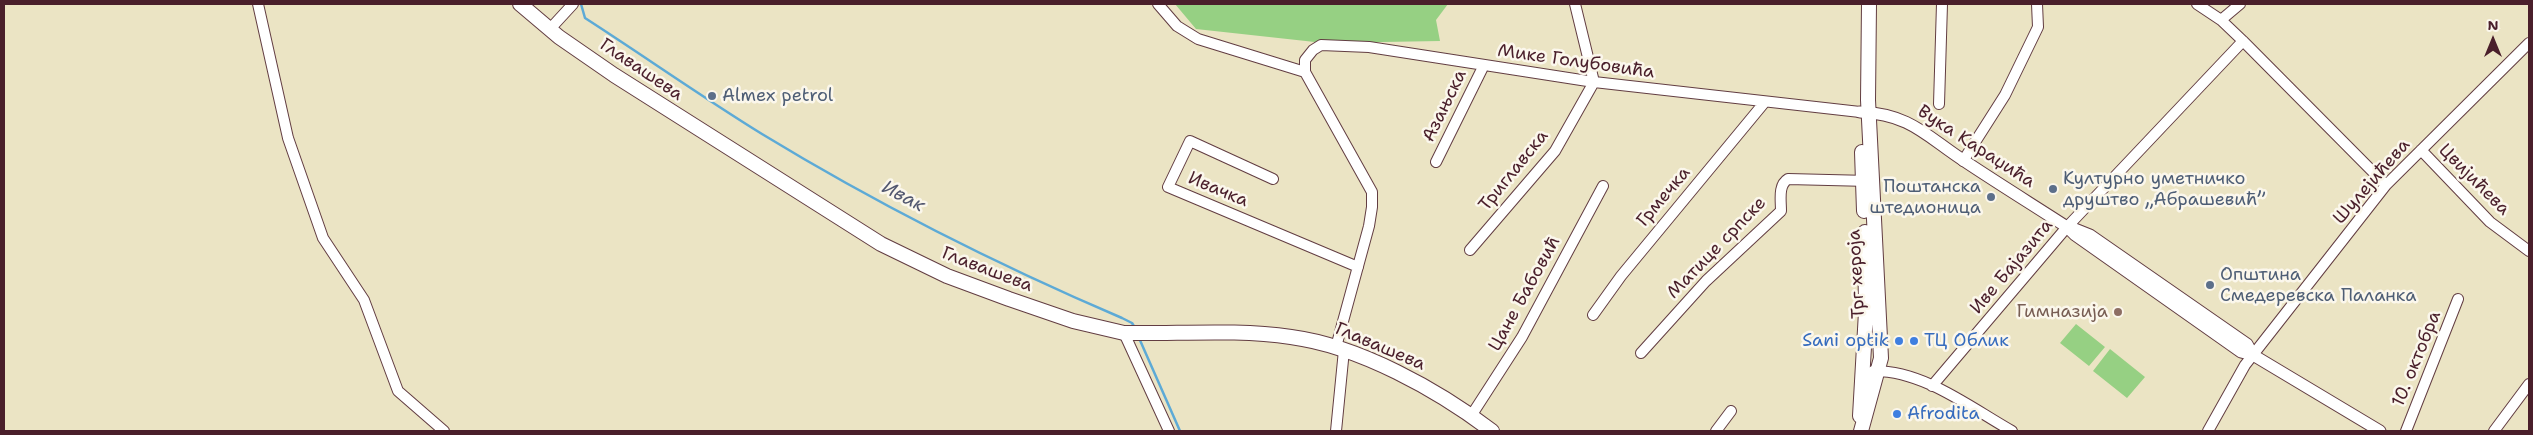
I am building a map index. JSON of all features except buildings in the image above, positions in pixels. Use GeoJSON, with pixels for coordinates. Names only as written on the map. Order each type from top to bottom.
{"type":"FeatureCollection","features":[{"type":"Feature","properties":{"kind":"main road","name":"Главашева"},"geometry":{"type":"LineString","coordinates":[[520,4],[550,29],[607,70],[697,130],[898,253],[1009,299],[1073,321],[1128,333],[1267,334],[1306,339],[1340,348],[1418,383],[1492,431]]}},
{"type":"Feature","properties":{"kind":"main road"},"geometry":{"type":"LineString","coordinates":[[1861,4],[1864,112]]}},
{"type":"Feature","properties":{"kind":"main road"},"geometry":{"type":"LineString","coordinates":[[1864,112],[1869,4]]}},
{"type":"Feature","properties":{"kind":"main road","name":"Трг хероја"},"geometry":{"type":"LineString","coordinates":[[1860,431],[1879,371],[1880,343],[1864,112]]}},
{"type":"Feature","properties":{"kind":"main road","name":"Трг хероја"},"geometry":{"type":"LineString","coordinates":[[1860,431],[1866,312],[1868,181]]}},
{"type":"Feature","properties":{"kind":"street"},"geometry":{"type":"LineString","coordinates":[[258,4],[288,138],[323,238],[364,300],[398,391],[444,431]]}},
{"type":"Feature","properties":{"kind":"street"},"geometry":{"type":"LineString","coordinates":[[550,29],[574,4]]}},
{"type":"Feature","properties":{"kind":"street"},"geometry":{"type":"LineString","coordinates":[[1158,4],[1177,26],[1198,38],[1305,72],[1372,192],[1369,226],[1340,348],[1336,431]]}},
{"type":"Feature","properties":{"kind":"street"},"geometry":{"type":"LineString","coordinates":[[1575,4],[1594,82]]}},
{"type":"Feature","properties":{"kind":"street"},"geometry":{"type":"LineString","coordinates":[[1939,104],[1942,4]]}},
{"type":"Feature","properties":{"kind":"street"},"geometry":{"type":"LineString","coordinates":[[1963,161],[2010,87],[2038,26],[2037,4]]}},
{"type":"Feature","properties":{"kind":"street"},"geometry":{"type":"LineString","coordinates":[[2197,4],[2221,20],[2243,41],[2386,185]]}},
{"type":"Feature","properties":{"kind":"street"},"geometry":{"type":"LineString","coordinates":[[2221,20],[2240,4]]}},
{"type":"Feature","properties":{"kind":"street","name":"Иве Бајазита"},"geometry":{"type":"LineString","coordinates":[[1932,386],[2067,227],[2243,41]]}},
{"type":"Feature","properties":{"kind":"street","name":"Шулејићева"},"geometry":{"type":"LineString","coordinates":[[2208,431],[2244,366],[2386,185],[2529,42]]}},
{"type":"Feature","properties":{"kind":"street","name":"Мике Голубовића"},"geometry":{"type":"LineString","coordinates":[[1305,72],[1305,60],[1313,50],[1321,45],[1369,47],[1594,82],[1764,103],[1864,112]]}},
{"type":"Feature","properties":{"kind":"street","name":"Азањска"},"geometry":{"type":"LineString","coordinates":[[1436,162],[1484,65]]}},
{"type":"Feature","properties":{"kind":"street","name":"Триглавска"},"geometry":{"type":"LineString","coordinates":[[1470,250],[1555,150],[1594,82]]}},
{"type":"Feature","properties":{"kind":"street","name":"Грмечка"},"geometry":{"type":"LineString","coordinates":[[1593,315],[1621,276],[1764,103]]}},
{"type":"Feature","properties":{"kind":"street","name":"Вука Караџића"},"geometry":{"type":"LineString","coordinates":[[1864,112],[1888,114],[1910,123],[1963,161],[2067,227],[2075,235],[2241,352],[2253,355],[2380,431]]}},
{"type":"Feature","properties":{"kind":"street","name":"Ивачка"},"geometry":{"type":"LineString","coordinates":[[1273,179],[1190,141],[1168,187],[1358,267]]}},
{"type":"Feature","properties":{"kind":"street","name":"Цвијићева"},"geometry":{"type":"LineString","coordinates":[[2421,150],[2490,222],[2529,251]]}},
{"type":"Feature","properties":{"kind":"street","name":"Матице српске"},"geometry":{"type":"LineString","coordinates":[[1641,353],[1706,281],[1781,210],[1781,190],[1785,181],[1788,179],[1868,181]]}},
{"type":"Feature","properties":{"kind":"street","name":"Цане Бабовић"},"geometry":{"type":"LineString","coordinates":[[1471,416],[1539,307],[1603,186]]}},
{"type":"Feature","properties":{"kind":"street","name":"10. октобра"},"geometry":{"type":"LineString","coordinates":[[2406,431],[2458,299]]}},
{"type":"Feature","properties":{"kind":"street"},"geometry":{"type":"LineString","coordinates":[[1128,333],[1168,431]]}},
{"type":"Feature","properties":{"kind":"street"},"geometry":{"type":"LineString","coordinates":[[1862,372],[1879,371],[1902,375],[1932,386],[2012,431]]}},
{"type":"Feature","properties":{"kind":"street"},"geometry":{"type":"LineString","coordinates":[[2494,431],[2529,384]]}},
{"type":"Feature","properties":{"kind":"street"},"geometry":{"type":"LineString","coordinates":[[1716,431],[1731,410]]}},
{"type":"Feature","properties":{"kind":"green space"},"geometry":{"type":"Polygon","coordinates":[[[1175,4],[1448,4],[1436,20],[1440,41],[1324,43],[1196,29],[1175,4]]]}},
{"type":"Feature","properties":{"kind":"green space"},"geometry":{"type":"Polygon","coordinates":[[[2076,324],[2105,347],[2089,366],[2060,343],[2076,324]]]}},
{"type":"Feature","properties":{"kind":"green space"},"geometry":{"type":"Polygon","coordinates":[[[2110,349],[2145,377],[2127,398],[2093,371],[2110,349]]]}},
{"type":"Feature","properties":{"kind":"waterway","name":"Ивак"},"geometry":{"type":"LineString","coordinates":[[581,4],[585,18],[740,120],[805,160],[894,209],[984,255],[1122,318],[1132,323],[1135,328]]}},
{"type":"Feature","properties":{"kind":"waterway","name":"Ивак"},"geometry":{"type":"LineString","coordinates":[[1139,338],[1180,431]]}},
{"type":"Feature","properties":{"kind":"place","name":"Almex petrol"},"geometry":{"type":"Point","coordinates":[712,96]}},
{"type":"Feature","properties":{"kind":"place","name":"Културно уметничко друштво „Абрашевић”"},"geometry":{"type":"Point","coordinates":[2053,189]}},
{"type":"Feature","properties":{"kind":"place","name":"Поштанска штедионица"},"geometry":{"type":"Point","coordinates":[1991,197]}},
{"type":"Feature","properties":{"kind":"place","name":"Општина Смедеревска Паланка"},"geometry":{"type":"Point","coordinates":[2210,285]}},
{"type":"Feature","properties":{"kind":"place","name":"Гимназија"},"geometry":{"type":"Point","coordinates":[2118,312]}},
{"type":"Feature","properties":{"kind":"place","name":"Sani optik"},"geometry":{"type":"Point","coordinates":[1899,341]}},
{"type":"Feature","properties":{"kind":"place","name":"ТЦ Облик"},"geometry":{"type":"Point","coordinates":[1914,341]}},
{"type":"Feature","properties":{"kind":"place","name":"Afrodita"},"geometry":{"type":"Point","coordinates":[1897,414]}}]}
